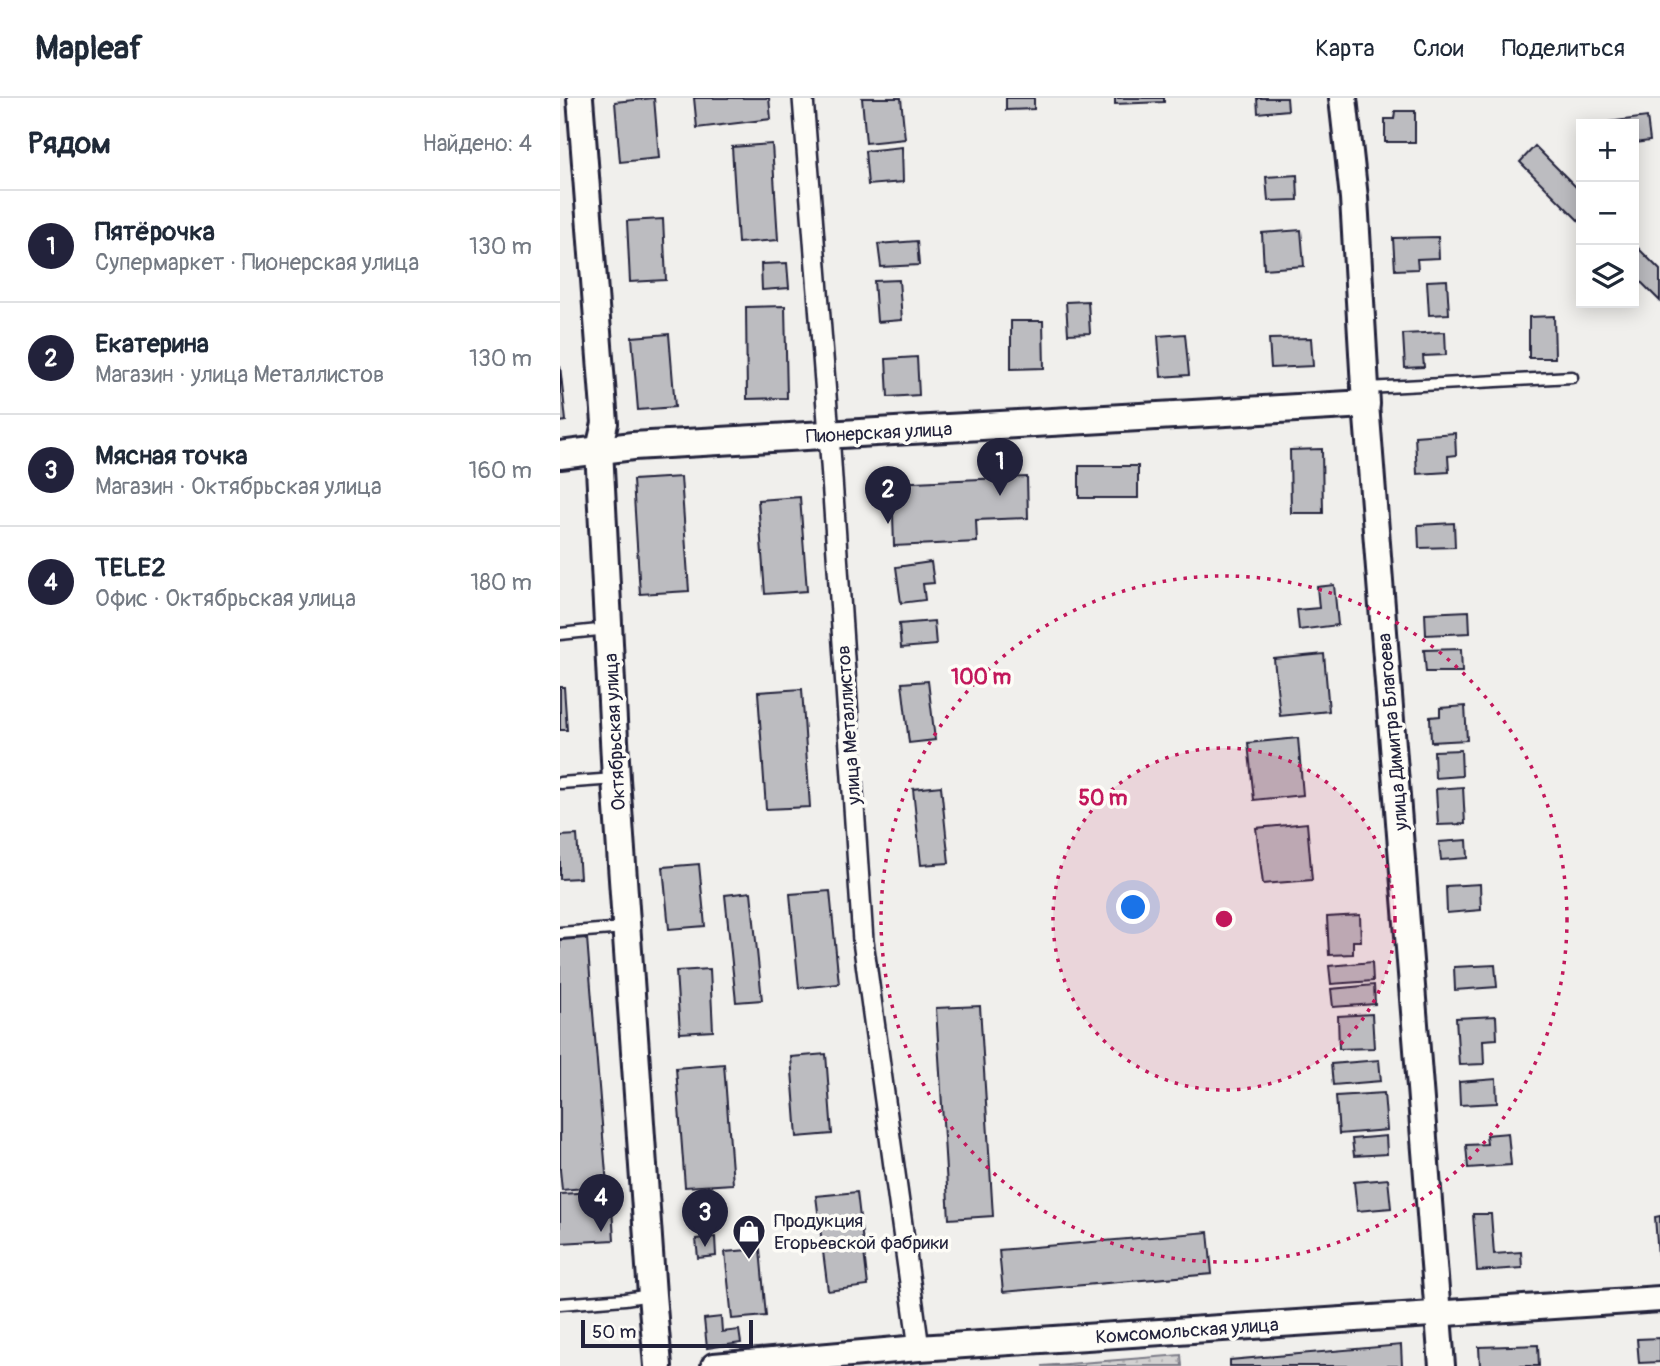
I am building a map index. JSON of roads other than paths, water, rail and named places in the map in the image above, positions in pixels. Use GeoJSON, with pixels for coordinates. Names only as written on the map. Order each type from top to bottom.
{"type":"FeatureCollection","features":[{"type":"Feature","properties":{"kind":"main road","name":"улица Димитра Благоева"},"geometry":{"type":"LineString","coordinates":[[1343,98],[1354,198],[1366,396]]}},
{"type":"Feature","properties":{"kind":"main road","name":"Пионерская улица"},"geometry":{"type":"LineString","coordinates":[[560,455],[599,449],[1366,396]]}},
{"type":"Feature","properties":{"kind":"main road","name":"Октябрьская улица"},"geometry":{"type":"LineString","coordinates":[[599,449],[625,928],[658,1366]]}},
{"type":"Feature","properties":{"kind":"street","name":"Октябрьская улица"},"geometry":{"type":"LineString","coordinates":[[580,98],[605,423],[599,449]]}},
{"type":"Feature","properties":{"kind":"street","name":"улица Металлистов"},"geometry":{"type":"LineString","coordinates":[[803,98],[863,941],[919,1348]]}},
{"type":"Feature","properties":{"kind":"street","name":"улица Димитра Благоева"},"geometry":{"type":"LineString","coordinates":[[1366,396],[1442,1366]]}},
{"type":"Feature","properties":{"kind":"street","name":"Комсомольская улица"},"geometry":{"type":"LineString","coordinates":[[713,1366],[919,1348],[1660,1299]]}},
{"type":"Feature","properties":{"kind":"lane"},"geometry":{"type":"LineString","coordinates":[[1366,396],[1572,377]]}},
{"type":"Feature","properties":{"kind":"lane"},"geometry":{"type":"LineString","coordinates":[[560,634],[608,629]]}},
{"type":"Feature","properties":{"kind":"lane"},"geometry":{"type":"LineString","coordinates":[[560,783],[616,779]]}},
{"type":"Feature","properties":{"kind":"lane"},"geometry":{"type":"LineString","coordinates":[[560,933],[625,928]]}},
{"type":"Feature","properties":{"kind":"lane"},"geometry":{"type":"LineString","coordinates":[[560,1304],[652,1295]]}},
{"type":"Feature","properties":{"kind":"place","name":"Пятёрочка"},"geometry":{"type":"Point","coordinates":[1000,496]}},
{"type":"Feature","properties":{"kind":"place","name":"Екатерина"},"geometry":{"type":"Point","coordinates":[888,524]}},
{"type":"Feature","properties":{"kind":"place","name":"TELE2"},"geometry":{"type":"Point","coordinates":[601,1232]}},
{"type":"Feature","properties":{"kind":"place","name":"Мясная точка"},"geometry":{"type":"Point","coordinates":[705,1247]}},
{"type":"Feature","properties":{"kind":"place","name":"Продукция Егорьевской фабрики"},"geometry":{"type":"Point","coordinates":[749,1261]}}]}
